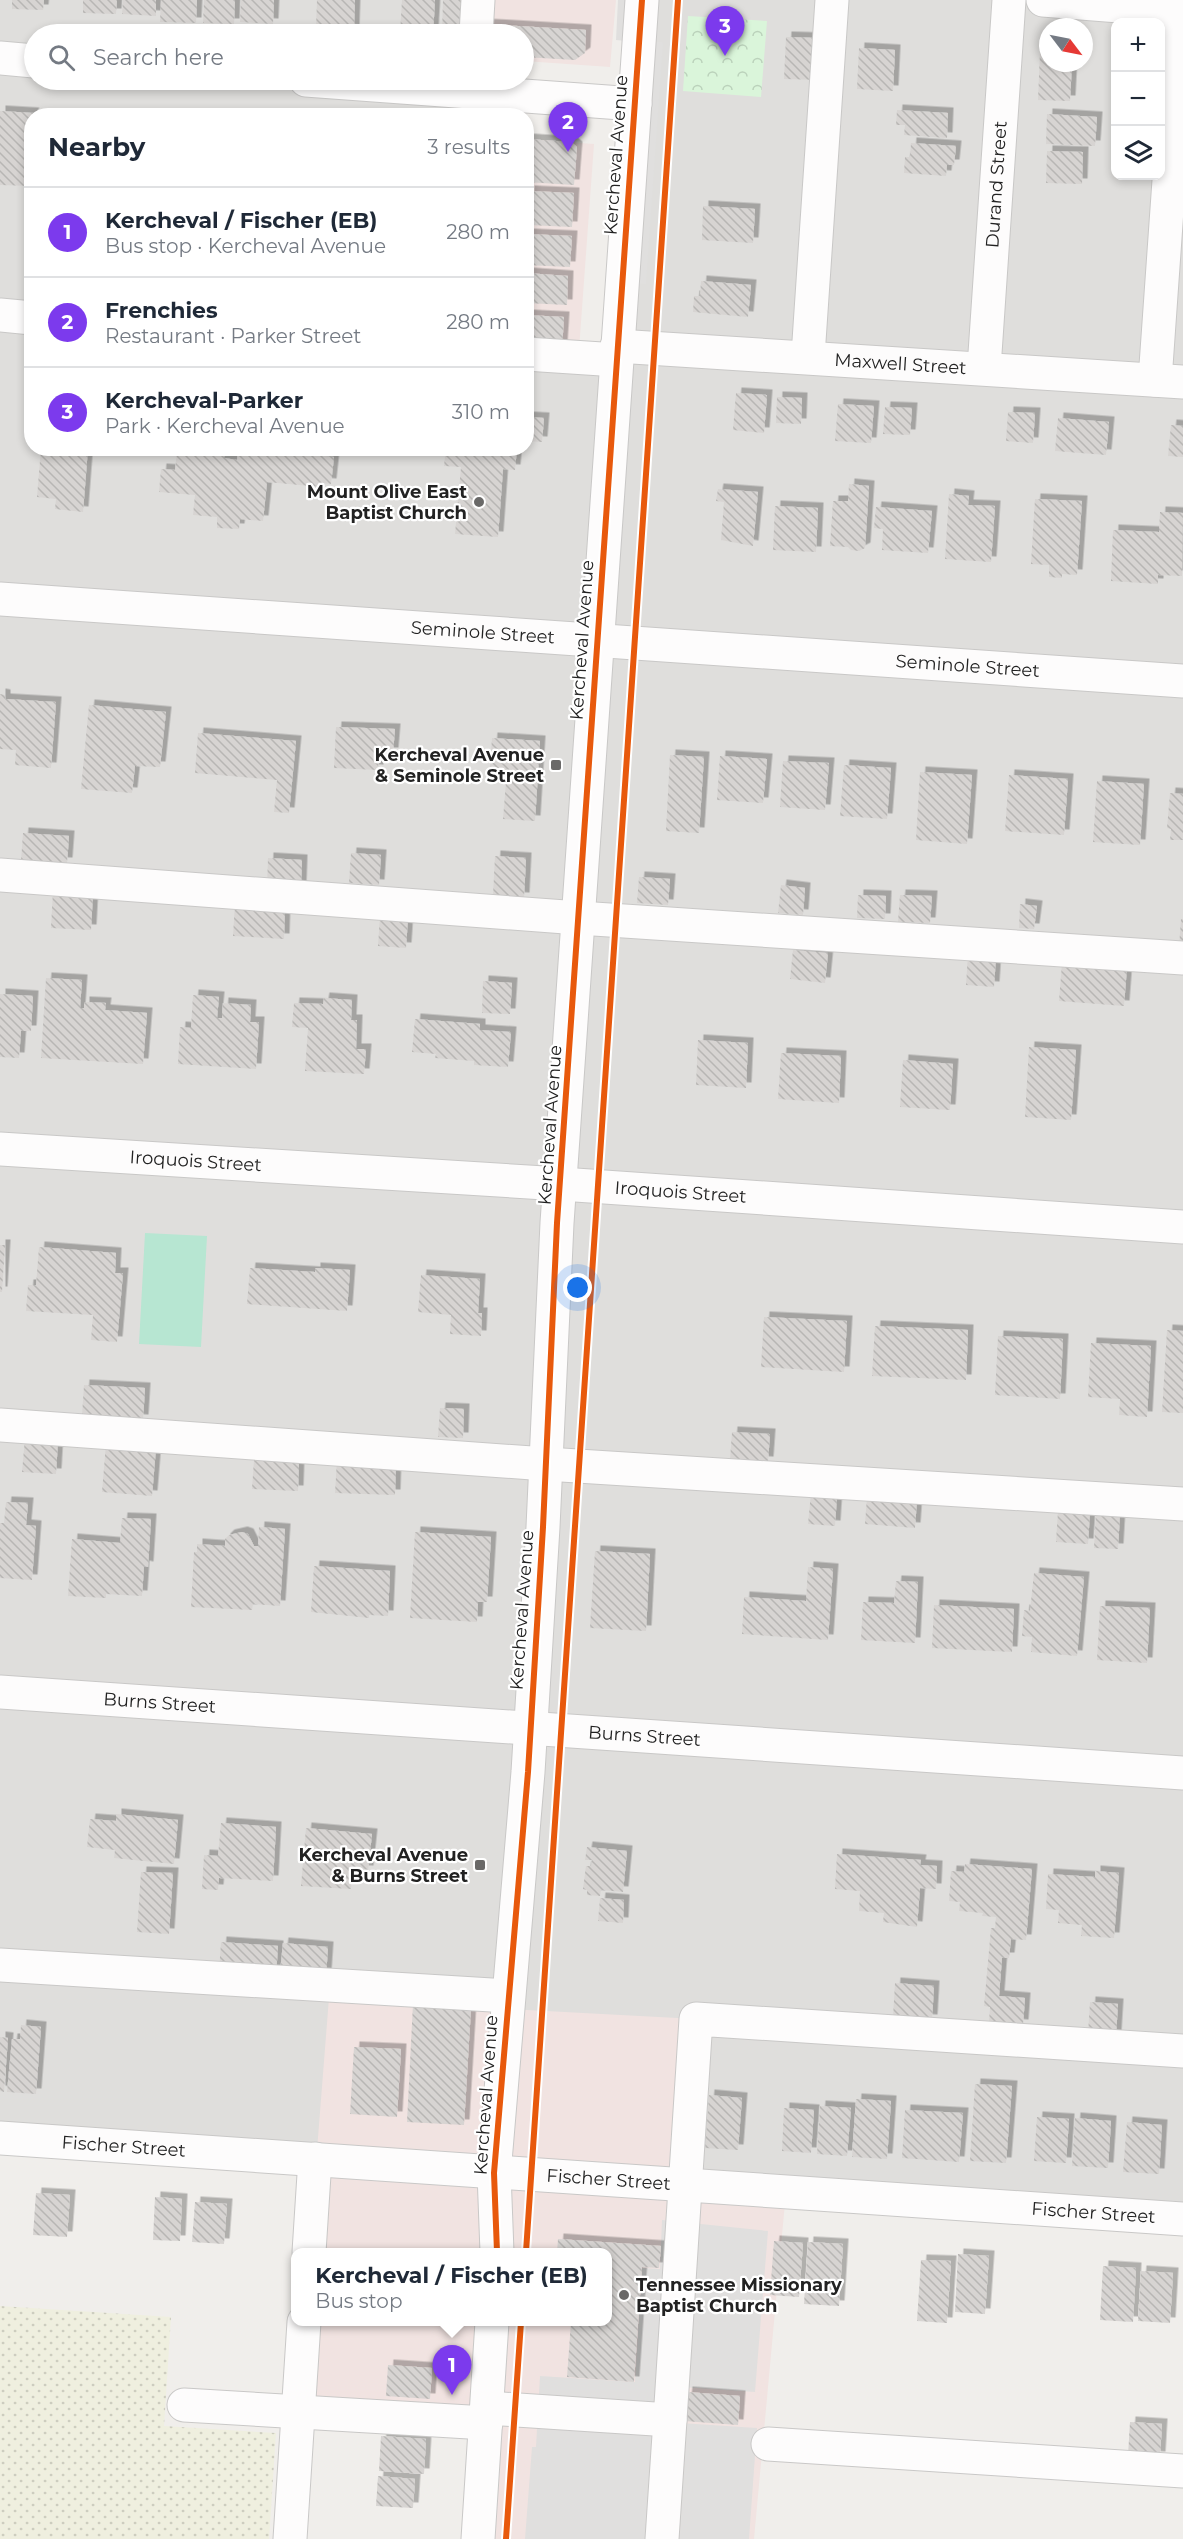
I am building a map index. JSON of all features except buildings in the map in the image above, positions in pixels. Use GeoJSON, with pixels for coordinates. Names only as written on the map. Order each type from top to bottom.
{"type":"FeatureCollection","features":[{"type":"Feature","properties":{"kind":"street"},"geometry":{"type":"LineString","coordinates":[[477,24],[478,0]]}},
{"type":"Feature","properties":{"kind":"street","name":"Kercheval Avenue"},"geometry":{"type":"LineString","coordinates":[[497,2248],[494,2173],[521,1859],[596,640],[642,0]]}},
{"type":"Feature","properties":{"kind":"street"},"geometry":{"type":"LineString","coordinates":[[808,356],[832,0]]}},
{"type":"Feature","properties":{"kind":"street","name":"Durand Street"},"geometry":{"type":"LineString","coordinates":[[984,368],[1009,0]]}},
{"type":"Feature","properties":{"kind":"street"},"geometry":{"type":"LineString","coordinates":[[1043,0],[1182,11],[1169,381]]}},
{"type":"Feature","properties":{"kind":"street"},"geometry":{"type":"LineString","coordinates":[[0,58],[24,60]]}},
{"type":"Feature","properties":{"kind":"street"},"geometry":{"type":"LineString","coordinates":[[416,90],[635,104]]}},
{"type":"Feature","properties":{"kind":"street"},"geometry":{"type":"LineString","coordinates":[[0,315],[24,317]]}},
{"type":"Feature","properties":{"kind":"street","name":"Maxwell Street"},"geometry":{"type":"LineString","coordinates":[[534,354],[808,356],[1169,381]]}},
{"type":"Feature","properties":{"kind":"street","name":"Seminole Street"},"geometry":{"type":"LineString","coordinates":[[0,599],[1183,681]]}},
{"type":"Feature","properties":{"kind":"street"},"geometry":{"type":"LineString","coordinates":[[0,875],[579,918],[1183,958]]}},
{"type":"Feature","properties":{"kind":"street","name":"Iroquois Street"},"geometry":{"type":"LineString","coordinates":[[0,1149],[561,1184],[1183,1227]]}},
{"type":"Feature","properties":{"kind":"street"},"geometry":{"type":"LineString","coordinates":[[0,1425],[546,1464],[1183,1504]]}},
{"type":"Feature","properties":{"kind":"street","name":"Burns Street"},"geometry":{"type":"LineString","coordinates":[[0,1692],[1183,1773]]}},
{"type":"Feature","properties":{"kind":"street"},"geometry":{"type":"LineString","coordinates":[[0,1965],[508,1996]]}},
{"type":"Feature","properties":{"kind":"street"},"geometry":{"type":"LineString","coordinates":[[662,2539],[696,2019],[1183,2051]]}},
{"type":"Feature","properties":{"kind":"street","name":"Fischer Street"},"geometry":{"type":"LineString","coordinates":[[0,2138],[1183,2219]]}},
{"type":"Feature","properties":{"kind":"street"},"geometry":{"type":"LineString","coordinates":[[309,2248],[315,2159]]}},
{"type":"Feature","properties":{"kind":"street"},"geometry":{"type":"LineString","coordinates":[[290,2539],[304,2326]]}},
{"type":"Feature","properties":{"kind":"street"},"geometry":{"type":"LineString","coordinates":[[478,2539],[492,2326]]}},
{"type":"Feature","properties":{"kind":"street"},"geometry":{"type":"LineString","coordinates":[[184,2405],[298,2411],[670,2420]]}},
{"type":"Feature","properties":{"kind":"street"},"geometry":{"type":"LineString","coordinates":[[768,2444],[1183,2472]]}},
{"type":"Feature","properties":{"kind":"shaded area"},"geometry":{"type":"Polygon","coordinates":[[[0,0],[478,0],[477,24],[24,24],[24,90],[471,90],[470,108],[24,108],[24,456],[534,456],[534,354],[616,360],[642,0],[1183,0],[1183,2219],[0,2138],[0,0]]]}},
{"type":"Feature","properties":{"kind":"shaded area"},"geometry":{"type":"Polygon","coordinates":[[[482,0],[616,0],[610,67],[534,62],[534,24],[481,24],[482,0]]]}},
{"type":"Feature","properties":{"kind":"shaded area"},"geometry":{"type":"Polygon","coordinates":[[[618,0],[629,0],[626,41],[616,40],[618,0]]]}},
{"type":"Feature","properties":{"kind":"shaded area"},"geometry":{"type":"Polygon","coordinates":[[[653,42],[663,42],[646,284],[635,283],[653,42]]]}},
{"type":"Feature","properties":{"kind":"shaded area"},"geometry":{"type":"Polygon","coordinates":[[[534,140],[594,144],[579,350],[534,347],[534,140]]]}},
{"type":"Feature","properties":{"kind":"shaded area"},"geometry":{"type":"Polygon","coordinates":[[[330,1985],[507,2009],[696,2019],[684,2185],[786,2192],[754,2539],[478,2539],[485,2423],[298,2411],[304,2326],[612,2326],[612,2248],[309,2248],[330,1985]]]}},
{"type":"Feature","properties":{"kind":"shaded area"},"geometry":{"type":"Polygon","coordinates":[[[662,2220],[768,2231],[755,2392],[682,2387],[680,2423],[757,2428],[749,2539],[525,2539],[532,2447],[536,2447],[540,2376],[635,2382],[642,2268],[660,2269],[662,2220]]]}},
{"type":"Feature","properties":{"kind":"green space"},"geometry":{"type":"Polygon","coordinates":[[[688,16],[767,21],[761,97],[683,91],[688,16]]]}},
{"type":"Feature","properties":{"kind":"green space"},"geometry":{"type":"Polygon","coordinates":[[[145,1233],[207,1236],[201,1347],[139,1344],[145,1233]]]}},
{"type":"Feature","properties":{"kind":"green space"},"geometry":{"type":"Polygon","coordinates":[[[0,2306],[171,2317],[164,2426],[276,2433],[269,2539],[0,2539],[0,2306]]]}},
{"type":"Feature","properties":{"kind":"cycle path"},"geometry":{"type":"LineString","coordinates":[[497,2248],[494,2173],[528,1772],[543,1527],[557,1223],[642,0]]}},
{"type":"Feature","properties":{"kind":"cycle path"},"geometry":{"type":"LineString","coordinates":[[526,2248],[678,0]]}},
{"type":"Feature","properties":{"kind":"cycle path"},"geometry":{"type":"LineString","coordinates":[[506,2539],[521,2326]]}},
{"type":"Feature","properties":{"kind":"place","name":"Kercheval-Parker"},"geometry":{"type":"Point","coordinates":[725,56]}},
{"type":"Feature","properties":{"kind":"place","name":"Frenchies"},"geometry":{"type":"Point","coordinates":[568,152]}},
{"type":"Feature","properties":{"kind":"place","name":"Mount Olive East Baptist Church"},"geometry":{"type":"Point","coordinates":[479,502]}},
{"type":"Feature","properties":{"kind":"place","name":"Kercheval Avenue & Seminole Street"},"geometry":{"type":"Point","coordinates":[556,765]}},
{"type":"Feature","properties":{"kind":"place","name":"Kercheval Avenue & Burns Street"},"geometry":{"type":"Point","coordinates":[480,1865]}},
{"type":"Feature","properties":{"kind":"place","name":"Tennessee Missionary Baptist Church"},"geometry":{"type":"Point","coordinates":[624,2295]}},
{"type":"Feature","properties":{"kind":"place","name":"Kercheval / Fischer (EB)"},"geometry":{"type":"Point","coordinates":[452,2395]}}]}
